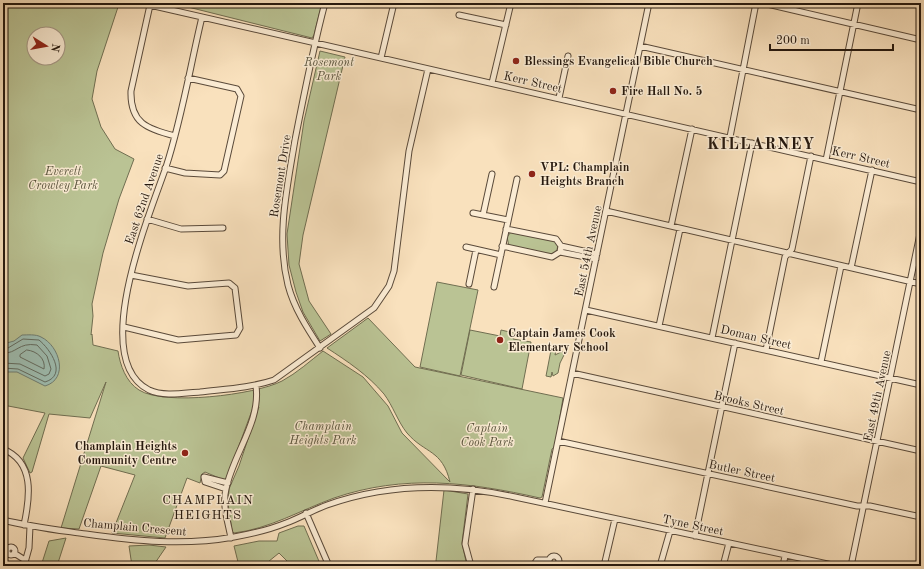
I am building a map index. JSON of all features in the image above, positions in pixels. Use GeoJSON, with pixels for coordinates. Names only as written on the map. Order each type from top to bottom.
{"type":"FeatureCollection","features":[{"type":"Feature","properties":{"kind":"street","name":"Kerr Street"},"geometry":{"type":"LineString","coordinates":[[141,3],[921,182]]}},
{"type":"Feature","properties":{"kind":"street","name":"Rosemont Drive"},"geometry":{"type":"LineString","coordinates":[[320,348],[304,323],[289,286],[284,262],[282,238],[283,219],[291,165],[325,3]]}},
{"type":"Feature","properties":{"kind":"street"},"geometry":{"type":"LineString","coordinates":[[381,58],[394,3]]}},
{"type":"Feature","properties":{"kind":"street"},"geometry":{"type":"LineString","coordinates":[[492,83],[511,3]]}},
{"type":"Feature","properties":{"kind":"street","name":"East 54th Avenue"},"geometry":{"type":"LineString","coordinates":[[545,503],[649,3]]}},
{"type":"Feature","properties":{"kind":"street"},"geometry":{"type":"LineString","coordinates":[[730,137],[756,3]]}},
{"type":"Feature","properties":{"kind":"street"},"geometry":{"type":"LineString","coordinates":[[764,3],[921,40]]}},
{"type":"Feature","properties":{"kind":"street"},"geometry":{"type":"LineString","coordinates":[[826,160],[858,3]]}},
{"type":"Feature","properties":{"kind":"street"},"geometry":{"type":"LineString","coordinates":[[150,5],[131,91],[131,104],[136,117],[145,126],[154,131],[175,136]]}},
{"type":"Feature","properties":{"kind":"street"},"geometry":{"type":"LineString","coordinates":[[459,15],[506,25]]}},
{"type":"Feature","properties":{"kind":"street","name":"East 62nd Avenue"},"geometry":{"type":"LineString","coordinates":[[202,17],[175,136],[166,168],[147,220],[126,294],[124,327],[125,361],[128,370],[141,384],[150,390],[170,394],[256,386]]}},
{"type":"Feature","properties":{"kind":"street"},"geometry":{"type":"LineString","coordinates":[[640,46],[921,110]]}},
{"type":"Feature","properties":{"kind":"street"},"geometry":{"type":"LineString","coordinates":[[558,98],[568,56]]}},
{"type":"Feature","properties":{"kind":"street"},"geometry":{"type":"LineString","coordinates":[[230,538],[225,508],[226,489],[254,414],[258,395],[256,386],[284,374],[374,308],[389,286],[394,271],[409,151],[428,69]]}},
{"type":"Feature","properties":{"kind":"street"},"geometry":{"type":"LineString","coordinates":[[166,168],[186,173],[213,175],[220,175],[224,171],[241,96],[240,92],[238,89],[188,78]]}},
{"type":"Feature","properties":{"kind":"street"},"geometry":{"type":"LineString","coordinates":[[671,226],[692,129]]}},
{"type":"Feature","properties":{"kind":"street"},"geometry":{"type":"LineString","coordinates":[[712,338],[752,143]]}},
{"type":"Feature","properties":{"kind":"street"},"geometry":{"type":"LineString","coordinates":[[766,350],[785,257],[792,249],[811,156]]}},
{"type":"Feature","properties":{"kind":"street"},"geometry":{"type":"LineString","coordinates":[[850,268],[872,170]]}},
{"type":"Feature","properties":{"kind":"street"},"geometry":{"type":"LineString","coordinates":[[483,216],[492,174]]}},
{"type":"Feature","properties":{"kind":"street"},"geometry":{"type":"LineString","coordinates":[[494,287],[517,179]]}},
{"type":"Feature","properties":{"kind":"street"},"geometry":{"type":"LineString","coordinates":[[606,211],[921,284]]}},
{"type":"Feature","properties":{"kind":"street"},"geometry":{"type":"LineString","coordinates":[[473,213],[508,220]]}},
{"type":"Feature","properties":{"kind":"street"},"geometry":{"type":"LineString","coordinates":[[147,220],[181,229],[222,228]]}},
{"type":"Feature","properties":{"kind":"street"},"geometry":{"type":"LineString","coordinates":[[506,229],[556,239],[561,249]]}},
{"type":"Feature","properties":{"kind":"street"},"geometry":{"type":"LineString","coordinates":[[660,326],[680,229]]}},
{"type":"Feature","properties":{"kind":"street","name":"East 49th Avenue"},"geometry":{"type":"LineString","coordinates":[[851,566],[921,229]]}},
{"type":"Feature","properties":{"kind":"street"},"geometry":{"type":"LineString","coordinates":[[502,246],[552,257],[561,249]]}},
{"type":"Feature","properties":{"kind":"street"},"geometry":{"type":"LineString","coordinates":[[466,247],[500,255]]}},
{"type":"Feature","properties":{"kind":"street"},"geometry":{"type":"LineString","coordinates":[[561,249],[597,257]]}},
{"type":"Feature","properties":{"kind":"street"},"geometry":{"type":"LineString","coordinates":[[469,284],[476,250]]}},
{"type":"Feature","properties":{"kind":"street"},"geometry":{"type":"LineString","coordinates":[[821,362],[841,266]]}},
{"type":"Feature","properties":{"kind":"street"},"geometry":{"type":"LineString","coordinates":[[124,327],[178,340],[236,334],[240,328],[235,288],[229,283],[188,286],[131,275]]}},
{"type":"Feature","properties":{"kind":"street","name":"Doman Street"},"geometry":{"type":"LineString","coordinates":[[586,310],[921,385]]}},
{"type":"Feature","properties":{"kind":"street"},"geometry":{"type":"LineString","coordinates":[[695,536],[735,343]]}},
{"type":"Feature","properties":{"kind":"street","name":"Brooks Street"},"geometry":{"type":"LineString","coordinates":[[572,373],[921,451]]}},
{"type":"Feature","properties":{"kind":"street","name":"Butler Street"},"geometry":{"type":"LineString","coordinates":[[558,441],[708,474],[921,517]]}},
{"type":"Feature","properties":{"kind":"street"},"geometry":{"type":"LineString","coordinates":[[3,449],[17,458],[26,474],[29,497],[24,525]]}},
{"type":"Feature","properties":{"kind":"street"},"geometry":{"type":"LineString","coordinates":[[226,489],[205,482],[204,476],[228,483]]}},
{"type":"Feature","properties":{"kind":"street","name":"Champlain Crescent"},"geometry":{"type":"LineString","coordinates":[[3,520],[30,526],[172,543],[230,538],[270,529],[306,514],[357,496],[396,488],[473,488],[545,503]]}},
{"type":"Feature","properties":{"kind":"street"},"geometry":{"type":"LineString","coordinates":[[471,566],[465,544],[473,488]]}},
{"type":"Feature","properties":{"kind":"street","name":"Tyne Street"},"geometry":{"type":"LineString","coordinates":[[545,503],[837,566]]}},
{"type":"Feature","properties":{"kind":"street"},"geometry":{"type":"LineString","coordinates":[[306,514],[329,566]]}},
{"type":"Feature","properties":{"kind":"street"},"geometry":{"type":"LineString","coordinates":[[604,566],[615,519]]}},
{"type":"Feature","properties":{"kind":"street"},"geometry":{"type":"LineString","coordinates":[[14,553],[24,563],[30,544],[30,526]]}},
{"type":"Feature","properties":{"kind":"street"},"geometry":{"type":"LineString","coordinates":[[660,566],[670,531]]}},
{"type":"Feature","properties":{"kind":"street"},"geometry":{"type":"LineString","coordinates":[[723,566],[729,543]]}},
{"type":"Feature","properties":{"kind":"street"},"geometry":{"type":"LineString","coordinates":[[784,566],[786,556]]}},
{"type":"Feature","properties":{"kind":"street"},"geometry":{"type":"LineString","coordinates":[[533,566],[537,560],[550,560]]}},
{"type":"Feature","properties":{"kind":"green space"},"geometry":{"type":"Polygon","coordinates":[[[3,3],[104,3],[118,7],[97,71],[92,99],[101,127],[115,149],[134,159],[119,199],[103,253],[92,304],[93,316],[91,335],[92,334],[93,345],[118,351],[124,373],[134,387],[151,395],[188,398],[210,397],[252,391],[288,378],[323,351],[363,377],[388,406],[402,433],[450,482],[447,471],[442,463],[407,433],[384,394],[378,387],[357,369],[327,348],[368,318],[415,367],[563,398],[555,447],[552,449],[542,497],[540,498],[488,488],[437,483],[411,483],[360,490],[334,498],[260,528],[234,533],[232,531],[228,503],[229,489],[239,466],[259,407],[254,405],[227,478],[224,480],[205,472],[202,474],[200,483],[187,478],[165,538],[112,533],[135,475],[101,466],[79,529],[61,528],[106,382],[90,418],[49,414],[32,472],[30,473],[23,458],[45,413],[3,405],[3,3]]]}},
{"type":"Feature","properties":{"kind":"green space"},"geometry":{"type":"Polygon","coordinates":[[[172,3],[322,3],[312,38],[172,3]]]}},
{"type":"Feature","properties":{"kind":"green space","name":"Rosemont Park"},"geometry":{"type":"Polygon","coordinates":[[[320,51],[345,57],[303,235],[299,264],[309,301],[331,334],[320,341],[303,312],[296,292],[289,265],[287,234],[304,121],[320,51]]]}},
{"type":"Feature","properties":{"kind":"green space"},"geometry":{"type":"Polygon","coordinates":[[[511,232],[554,240],[558,244],[557,250],[553,254],[549,254],[509,246],[507,237],[511,232]]]}},
{"type":"Feature","properties":{"kind":"green space"},"geometry":{"type":"Polygon","coordinates":[[[437,282],[478,290],[460,376],[420,367],[437,282]]]}},
{"type":"Feature","properties":{"kind":"green space"},"geometry":{"type":"Polygon","coordinates":[[[470,330],[500,336],[501,330],[514,333],[513,339],[531,342],[522,389],[461,375],[470,330]]]}},
{"type":"Feature","properties":{"kind":"green space"},"geometry":{"type":"Polygon","coordinates":[[[552,345],[557,346],[555,355],[563,351],[564,355],[560,363],[558,373],[553,376],[552,372],[551,377],[546,376],[552,345]]]}},
{"type":"Feature","properties":{"kind":"green space"},"geometry":{"type":"Polygon","coordinates":[[[444,490],[468,494],[462,543],[467,566],[438,566],[436,561],[444,490]]]}},
{"type":"Feature","properties":{"kind":"green space"},"geometry":{"type":"Polygon","coordinates":[[[298,526],[304,526],[321,566],[292,566],[279,553],[263,566],[239,566],[234,546],[259,541],[277,541],[279,533],[298,526]]]}},
{"type":"Feature","properties":{"kind":"green space"},"geometry":{"type":"Polygon","coordinates":[[[66,538],[57,566],[41,566],[49,541],[66,538]]]}},
{"type":"Feature","properties":{"kind":"green space"},"geometry":{"type":"Polygon","coordinates":[[[149,545],[166,547],[153,566],[132,566],[129,546],[149,545]]]}},
{"type":"Feature","properties":{"kind":"water"},"geometry":{"type":"Polygon","coordinates":[[[22,335],[39,336],[48,341],[57,355],[59,370],[57,377],[45,386],[17,372],[3,372],[3,344],[14,341],[22,335]]]}},
{"type":"Feature","properties":{"kind":"place","name":"Blessings Evangelical Bible Church"},"geometry":{"type":"Point","coordinates":[516,61]}},
{"type":"Feature","properties":{"kind":"place","name":"Fire Hall No. 5"},"geometry":{"type":"Point","coordinates":[613,91]}},
{"type":"Feature","properties":{"kind":"place","name":"VPL: Champlain Heights Branch"},"geometry":{"type":"Point","coordinates":[532,174]}},
{"type":"Feature","properties":{"kind":"place","name":"Captain James Cook Elementary School"},"geometry":{"type":"Point","coordinates":[500,340]}},
{"type":"Feature","properties":{"kind":"place","name":"Champlain Heights Community Centre"},"geometry":{"type":"Point","coordinates":[185,453]}},
{"type":"Feature","properties":{"kind":"district","name":"KILLARNEY"},"geometry":{"type":"Point","coordinates":[761,143]}},
{"type":"Feature","properties":{"kind":"district","name":"CHAMPLAIN HEIGHTS"},"geometry":{"type":"Point","coordinates":[208,506]}},
{"type":"Feature","properties":{"kind":"park label","name":"Everett Crowley Park"},"geometry":{"type":"Point","coordinates":[63,178]}},
{"type":"Feature","properties":{"kind":"park label","name":"Champlain Heights Park"},"geometry":{"type":"Point","coordinates":[323,433]}},
{"type":"Feature","properties":{"kind":"park label","name":"Captain Cook Park"},"geometry":{"type":"Point","coordinates":[487,435]}}]}
